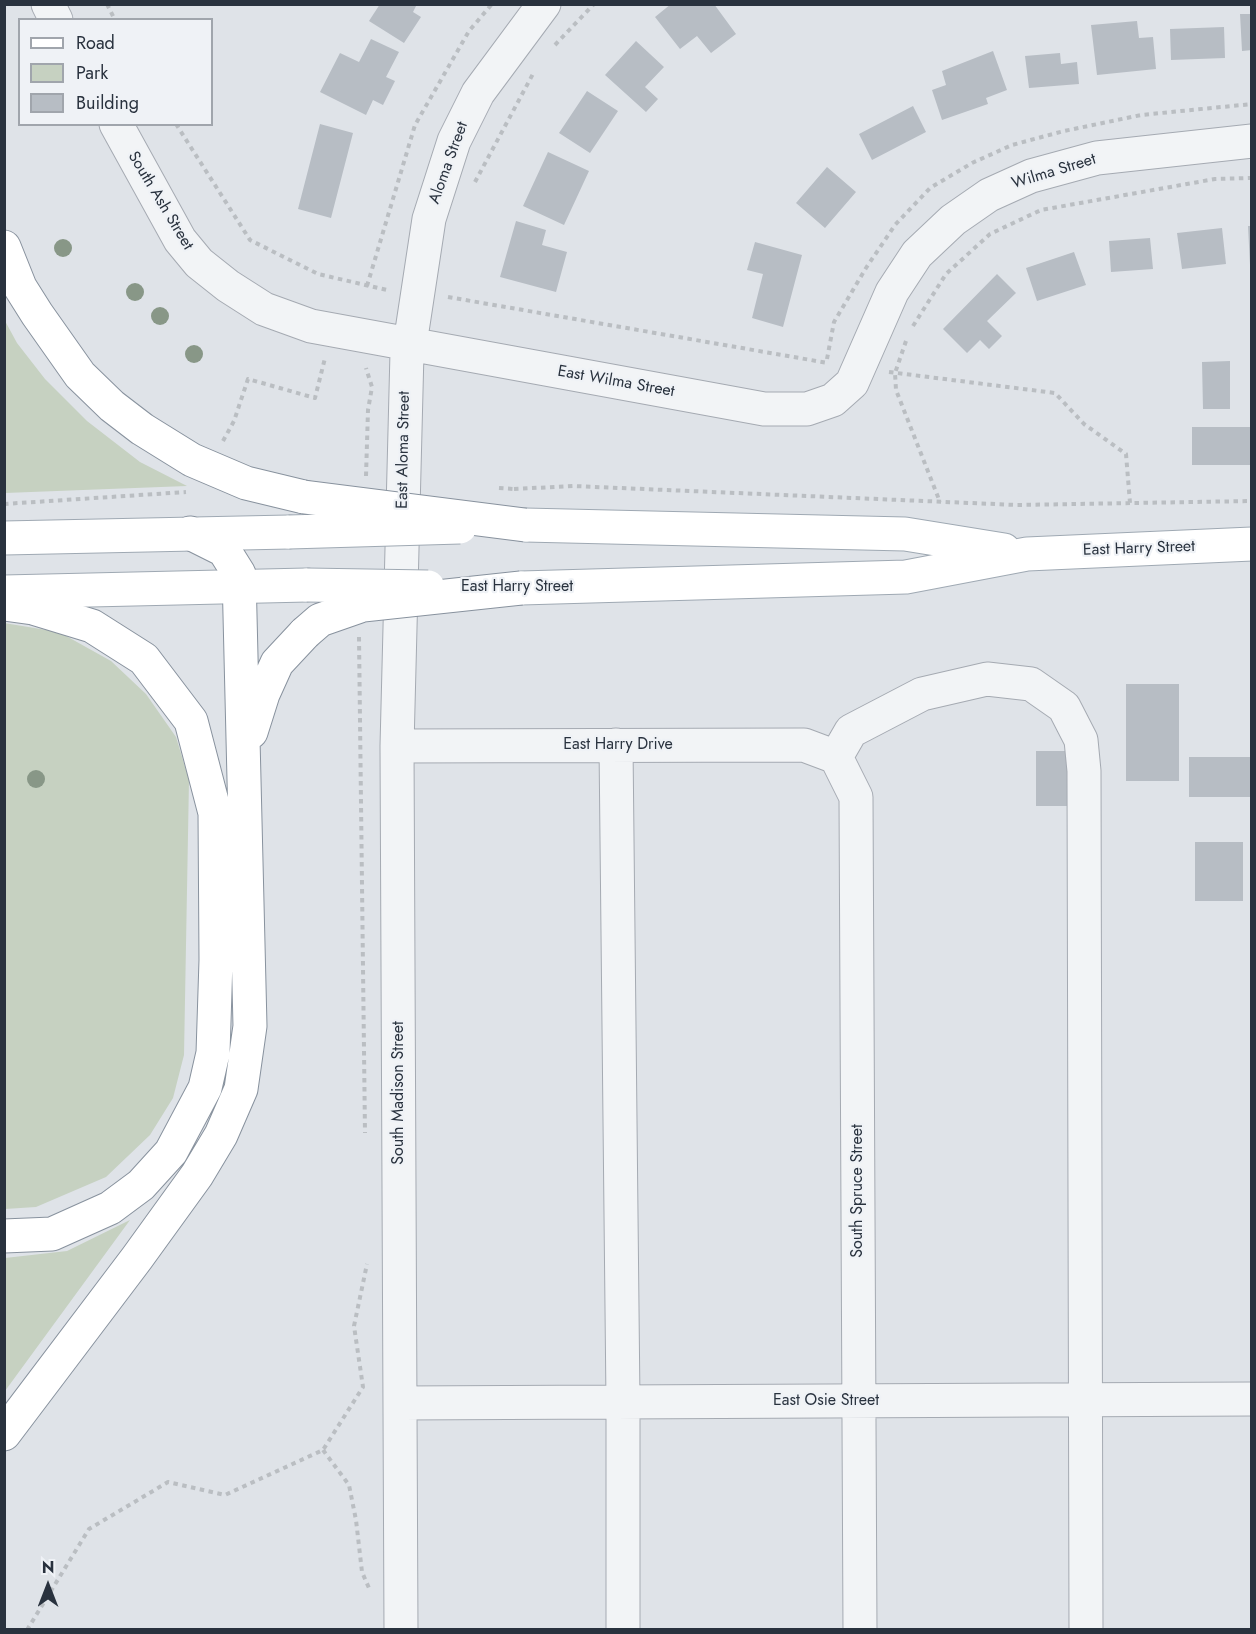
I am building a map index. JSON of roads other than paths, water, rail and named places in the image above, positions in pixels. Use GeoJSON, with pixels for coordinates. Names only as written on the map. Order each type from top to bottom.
{"type":"FeatureCollection","features":[{"type":"Feature","properties":{"kind":"main road"},"geometry":{"type":"LineString","coordinates":[[4,247],[20,287],[80,375],[112,406],[142,429],[192,460],[246,483],[304,497],[525,525]]}},
{"type":"Feature","properties":{"kind":"main road","name":"East Harry Street"},"geometry":{"type":"LineString","coordinates":[[4,538],[525,525],[905,534],[1027,554]]}},
{"type":"Feature","properties":{"kind":"main road"},"geometry":{"type":"LineString","coordinates":[[4,1434],[197,1175],[220,1135],[241,1089],[250,1026],[239,574],[224,550],[190,532]]}},
{"type":"Feature","properties":{"kind":"main road","name":"East Harry Street"},"geometry":{"type":"LineString","coordinates":[[4,592],[307,585],[521,588],[906,578],[1027,554],[1251,544]]}},
{"type":"Feature","properties":{"kind":"main road"},"geometry":{"type":"LineString","coordinates":[[243,759],[263,694],[277,663],[320,620],[363,605],[521,588]]}},
{"type":"Feature","properties":{"kind":"main road"},"geometry":{"type":"LineString","coordinates":[[4,604],[33,608],[92,626],[144,659],[191,721],[215,813],[216,938],[213,1053],[205,1088],[171,1152],[141,1185],[110,1208],[52,1234],[4,1236]]}},
{"type":"Feature","properties":{"kind":"street"},"geometry":{"type":"LineString","coordinates":[[48,4],[55,18]]}},
{"type":"Feature","properties":{"kind":"street","name":"Aloma Street"},"geometry":{"type":"LineString","coordinates":[[410,344],[429,219],[454,141],[478,93],[544,4]]}},
{"type":"Feature","properties":{"kind":"street","name":"South Ash Street"},"geometry":{"type":"LineString","coordinates":[[117,126],[180,240],[199,263],[228,286],[264,309],[310,326],[410,344]]}},
{"type":"Feature","properties":{"kind":"street","name":"Wilma Street"},"geometry":{"type":"LineString","coordinates":[[821,404],[833,400],[852,383],[892,292],[917,254],[953,220],[989,195],[1031,176],[1097,158],[1251,141]]}},
{"type":"Feature","properties":{"kind":"street","name":"East Wilma Street"},"geometry":{"type":"LineString","coordinates":[[410,344],[764,410],[807,409],[821,404]]}},
{"type":"Feature","properties":{"kind":"street","name":"East Aloma Street"},"geometry":{"type":"LineString","coordinates":[[402,557],[406,352],[410,344]]}},
{"type":"Feature","properties":{"kind":"street","name":"South Madison Street"},"geometry":{"type":"LineString","coordinates":[[401,1616],[397,746],[402,557]]}},
{"type":"Feature","properties":{"kind":"street"},"geometry":{"type":"LineString","coordinates":[[836,757],[851,731],[922,694],[987,679],[1031,684],[1064,707],[1081,740],[1084,783],[1086,1629]]}},
{"type":"Feature","properties":{"kind":"street"},"geometry":{"type":"LineString","coordinates":[[616,745],[623,1629]]}},
{"type":"Feature","properties":{"kind":"street","name":"East Harry Drive"},"geometry":{"type":"LineString","coordinates":[[397,746],[804,745],[836,757]]}},
{"type":"Feature","properties":{"kind":"street","name":"South Spruce Street"},"geometry":{"type":"LineString","coordinates":[[836,757],[856,797],[860,1629]]}},
{"type":"Feature","properties":{"kind":"street","name":"East Osie Street"},"geometry":{"type":"LineString","coordinates":[[401,1403],[1251,1399]]}}]}
